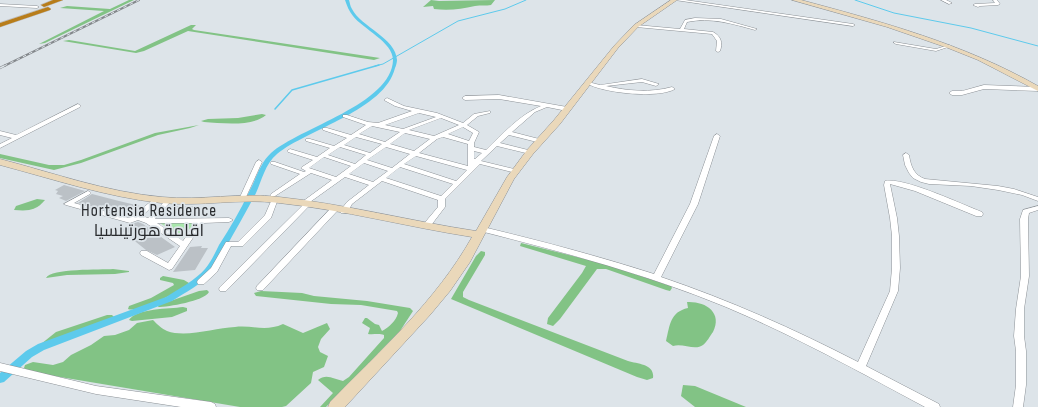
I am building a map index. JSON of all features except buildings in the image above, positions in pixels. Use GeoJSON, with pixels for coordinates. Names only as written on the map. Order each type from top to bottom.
{"type":"FeatureCollection","features":[{"type":"Feature","properties":{"kind":"highway"},"geometry":{"type":"LineString","coordinates":[[0,25],[60,0]]}},
{"type":"Feature","properties":{"kind":"highway"},"geometry":{"type":"LineString","coordinates":[[0,21],[68,0]]}},
{"type":"Feature","properties":{"kind":"main road"},"geometry":{"type":"LineString","coordinates":[[335,407],[426,312],[464,262],[501,194],[516,171],[616,47],[636,26],[674,0]]}},
{"type":"Feature","properties":{"kind":"main road"},"geometry":{"type":"LineString","coordinates":[[795,0],[908,31],[949,46],[996,66],[1037,88]]}},
{"type":"Feature","properties":{"kind":"main road"},"geometry":{"type":"LineString","coordinates":[[0,162],[48,174],[72,183],[135,197],[168,200],[274,197],[426,226],[481,232]]}},
{"type":"Feature","properties":{"kind":"street"},"geometry":{"type":"LineString","coordinates":[[677,0],[853,25]]}},
{"type":"Feature","properties":{"kind":"street"},"geometry":{"type":"LineString","coordinates":[[943,0],[950,3]]}},
{"type":"Feature","properties":{"kind":"street"},"geometry":{"type":"LineString","coordinates":[[978,6],[975,4],[998,4],[995,0]]}},
{"type":"Feature","properties":{"kind":"street"},"geometry":{"type":"LineString","coordinates":[[0,5],[44,7]]}},
{"type":"Feature","properties":{"kind":"street"},"geometry":{"type":"LineString","coordinates":[[681,30],[686,20],[708,19],[729,22],[755,29]]}},
{"type":"Feature","properties":{"kind":"street"},"geometry":{"type":"LineString","coordinates":[[636,26],[714,33],[719,44],[718,51]]}},
{"type":"Feature","properties":{"kind":"street"},"geometry":{"type":"LineString","coordinates":[[896,43],[936,50],[949,46]]}},
{"type":"Feature","properties":{"kind":"street"},"geometry":{"type":"LineString","coordinates":[[598,86],[642,80],[656,84]]}},
{"type":"Feature","properties":{"kind":"street"},"geometry":{"type":"LineString","coordinates":[[588,83],[644,94],[656,94],[672,90]]}},
{"type":"Feature","properties":{"kind":"street"},"geometry":{"type":"LineString","coordinates":[[952,93],[962,93],[984,87],[1037,88]]}},
{"type":"Feature","properties":{"kind":"street"},"geometry":{"type":"LineString","coordinates":[[465,98],[500,97],[524,100],[545,106],[567,109]]}},
{"type":"Feature","properties":{"kind":"street"},"geometry":{"type":"LineString","coordinates":[[387,100],[464,125],[476,132],[471,146],[476,161]]}},
{"type":"Feature","properties":{"kind":"street"},"geometry":{"type":"LineString","coordinates":[[0,146],[78,106]]}},
{"type":"Feature","properties":{"kind":"street"},"geometry":{"type":"LineString","coordinates":[[441,207],[442,199],[471,169],[476,161],[533,112],[545,106]]}},
{"type":"Feature","properties":{"kind":"street"},"geometry":{"type":"LineString","coordinates":[[379,126],[418,111]]}},
{"type":"Feature","properties":{"kind":"street"},"geometry":{"type":"LineString","coordinates":[[260,288],[339,210],[435,138],[464,125],[473,116],[488,112]]}},
{"type":"Feature","properties":{"kind":"street"},"geometry":{"type":"LineString","coordinates":[[345,116],[370,125],[435,138]]}},
{"type":"Feature","properties":{"kind":"street"},"geometry":{"type":"LineString","coordinates":[[223,289],[306,203],[337,179],[404,132],[440,117]]}},
{"type":"Feature","properties":{"kind":"street"},"geometry":{"type":"LineString","coordinates":[[201,282],[214,270],[229,244],[240,244],[268,216],[274,197],[317,159],[370,125]]}},
{"type":"Feature","properties":{"kind":"street"},"geometry":{"type":"LineString","coordinates":[[325,129],[386,144],[471,169]]}},
{"type":"Feature","properties":{"kind":"street"},"geometry":{"type":"LineString","coordinates":[[0,133],[16,137]]}},
{"type":"Feature","properties":{"kind":"street"},"geometry":{"type":"LineString","coordinates":[[507,133],[540,141]]}},
{"type":"Feature","properties":{"kind":"street"},"geometry":{"type":"LineString","coordinates":[[444,135],[487,152]]}},
{"type":"Feature","properties":{"kind":"street"},"geometry":{"type":"LineString","coordinates":[[657,277],[694,204],[717,136]]}},
{"type":"Feature","properties":{"kind":"street"},"geometry":{"type":"LineString","coordinates":[[308,140],[371,155]]}},
{"type":"Feature","properties":{"kind":"street"},"geometry":{"type":"LineString","coordinates":[[496,144],[530,152]]}},
{"type":"Feature","properties":{"kind":"street"},"geometry":{"type":"LineString","coordinates":[[290,151],[317,159]]}},
{"type":"Feature","properties":{"kind":"street"},"geometry":{"type":"LineString","coordinates":[[906,155],[907,165],[910,172],[913,177],[919,179],[929,182],[999,187],[1038,199]]}},
{"type":"Feature","properties":{"kind":"street"},"geometry":{"type":"LineString","coordinates":[[323,156],[356,166]]}},
{"type":"Feature","properties":{"kind":"street"},"geometry":{"type":"LineString","coordinates":[[363,161],[393,170]]}},
{"type":"Feature","properties":{"kind":"street"},"geometry":{"type":"LineString","coordinates":[[476,161],[516,171]]}},
{"type":"Feature","properties":{"kind":"street"},"geometry":{"type":"LineString","coordinates":[[243,197],[259,162]]}},
{"type":"Feature","properties":{"kind":"street"},"geometry":{"type":"LineString","coordinates":[[273,163],[337,179]]}},
{"type":"Feature","properties":{"kind":"street"},"geometry":{"type":"LineString","coordinates":[[399,165],[457,183]]}},
{"type":"Feature","properties":{"kind":"street"},"geometry":{"type":"LineString","coordinates":[[344,174],[374,184]]}},
{"type":"Feature","properties":{"kind":"street"},"geometry":{"type":"LineString","coordinates":[[381,179],[442,199]]}},
{"type":"Feature","properties":{"kind":"street"},"geometry":{"type":"LineString","coordinates":[[860,368],[894,291],[896,281],[895,227],[890,194],[886,184],[887,182],[893,182],[914,189],[979,214]]}},
{"type":"Feature","properties":{"kind":"street"},"geometry":{"type":"LineString","coordinates":[[426,226],[449,198],[449,192]]}},
{"type":"Feature","properties":{"kind":"street"},"geometry":{"type":"LineString","coordinates":[[88,193],[68,204],[130,221],[137,217],[156,200]]}},
{"type":"Feature","properties":{"kind":"street"},"geometry":{"type":"LineString","coordinates":[[149,220],[168,200]]}},
{"type":"Feature","properties":{"kind":"street"},"geometry":{"type":"LineString","coordinates":[[1018,407],[1021,385],[1021,351],[1019,336],[1020,309],[1025,276],[1024,219],[1026,212],[1038,208]]}},
{"type":"Feature","properties":{"kind":"street"},"geometry":{"type":"LineString","coordinates":[[137,217],[149,220],[229,220]]}},
{"type":"Feature","properties":{"kind":"street"},"geometry":{"type":"LineString","coordinates":[[149,220],[184,245]]}},
{"type":"Feature","properties":{"kind":"street"},"geometry":{"type":"LineString","coordinates":[[144,253],[169,267],[201,220]]}},
{"type":"Feature","properties":{"kind":"street"},"geometry":{"type":"LineString","coordinates":[[481,232],[542,243],[657,277],[762,319],[935,407]]}},
{"type":"Feature","properties":{"kind":"street"},"geometry":{"type":"LineString","coordinates":[[0,367],[96,390],[211,407]]}},
{"type":"Feature","properties":{"kind":"green space"},"geometry":{"type":"Polygon","coordinates":[[[129,0],[134,0],[45,43],[39,44],[104,11],[60,8],[67,6],[110,9],[129,0]]]}},
{"type":"Feature","properties":{"kind":"green space"},"geometry":{"type":"Polygon","coordinates":[[[431,0],[495,0],[491,5],[445,10],[434,9],[433,6],[423,7],[431,0]]]}},
{"type":"Feature","properties":{"kind":"green space"},"geometry":{"type":"Polygon","coordinates":[[[191,25],[196,25],[192,29],[194,30],[380,58],[374,60],[188,31],[144,51],[136,53],[63,41],[69,40],[135,51],[191,25]]]}},
{"type":"Feature","properties":{"kind":"green space"},"geometry":{"type":"Polygon","coordinates":[[[262,114],[266,115],[260,119],[245,123],[201,121],[208,119],[238,118],[262,114]]]}},
{"type":"Feature","properties":{"kind":"green space"},"geometry":{"type":"Polygon","coordinates":[[[199,125],[158,135],[81,163],[54,170],[0,158],[0,154],[49,165],[64,165],[155,133],[199,125]]]}},
{"type":"Feature","properties":{"kind":"green space"},"geometry":{"type":"Polygon","coordinates":[[[37,199],[45,200],[42,204],[31,210],[14,210],[16,206],[37,199]]]}},
{"type":"Feature","properties":{"kind":"green space"},"geometry":{"type":"Polygon","coordinates":[[[160,223],[194,223],[183,238],[160,223]]]}},
{"type":"Feature","properties":{"kind":"green space"},"geometry":{"type":"Polygon","coordinates":[[[521,243],[601,263],[671,286],[672,288],[670,291],[666,290],[606,269],[597,269],[560,319],[553,326],[547,324],[548,318],[586,266],[520,246],[521,243]]]}},
{"type":"Feature","properties":{"kind":"green space"},"geometry":{"type":"Polygon","coordinates":[[[481,251],[485,252],[485,255],[463,292],[463,297],[628,361],[645,365],[649,367],[653,373],[653,378],[647,380],[637,377],[451,299],[476,256],[481,251]]]}},
{"type":"Feature","properties":{"kind":"green space"},"geometry":{"type":"Polygon","coordinates":[[[113,269],[129,272],[115,274],[67,275],[46,278],[50,275],[66,271],[113,269]]]}},
{"type":"Feature","properties":{"kind":"green space"},"geometry":{"type":"Polygon","coordinates":[[[163,276],[184,280],[189,283],[168,297],[141,308],[128,309],[129,306],[151,298],[174,285],[173,283],[160,280],[163,276]]]}},
{"type":"Feature","properties":{"kind":"green space"},"geometry":{"type":"Polygon","coordinates":[[[207,290],[209,292],[206,295],[193,301],[177,305],[158,307],[159,305],[199,291],[207,290]]]}},
{"type":"Feature","properties":{"kind":"green space"},"geometry":{"type":"Polygon","coordinates":[[[261,291],[302,293],[314,296],[367,301],[410,308],[413,311],[400,331],[326,407],[320,407],[333,393],[318,380],[327,377],[343,381],[349,377],[384,338],[384,335],[382,334],[368,334],[370,328],[362,323],[365,318],[379,325],[382,331],[390,326],[394,321],[398,313],[397,311],[361,305],[331,304],[256,296],[254,293],[261,291]]]}},
{"type":"Feature","properties":{"kind":"green space"},"geometry":{"type":"Polygon","coordinates":[[[687,302],[700,303],[706,306],[714,313],[716,319],[713,332],[706,342],[700,347],[681,345],[673,346],[666,341],[674,316],[682,310],[688,308],[687,302]]]}},
{"type":"Feature","properties":{"kind":"green space"},"geometry":{"type":"Polygon","coordinates":[[[183,307],[187,308],[187,311],[172,317],[132,321],[129,320],[133,316],[146,311],[183,307]]]}},
{"type":"Feature","properties":{"kind":"green space"},"geometry":{"type":"Polygon","coordinates":[[[107,315],[112,315],[114,317],[41,344],[56,332],[107,315]]]}},
{"type":"Feature","properties":{"kind":"green space"},"geometry":{"type":"Polygon","coordinates":[[[153,320],[161,328],[175,333],[192,333],[235,327],[271,328],[283,324],[303,333],[327,323],[330,329],[321,339],[318,347],[320,352],[328,356],[324,367],[313,372],[311,383],[286,406],[282,407],[240,407],[30,372],[24,368],[25,365],[33,362],[53,365],[63,362],[71,355],[91,345],[104,336],[115,335],[129,330],[137,323],[153,320]]]}},
{"type":"Feature","properties":{"kind":"green space"},"geometry":{"type":"Polygon","coordinates":[[[683,385],[695,386],[746,407],[695,407],[681,396],[683,385]]]}},
{"type":"Feature","properties":{"kind":"waterway"},"geometry":{"type":"LineString","coordinates":[[0,379],[29,354],[41,347],[169,299],[187,288],[208,271],[248,202],[265,164],[272,155],[290,143],[347,113],[365,102],[381,89],[391,75],[395,60],[393,52],[380,37],[355,16],[347,0]]}},
{"type":"Feature","properties":{"kind":"waterway"},"geometry":{"type":"LineString","coordinates":[[379,65],[458,21],[505,9],[526,0]]}},
{"type":"Feature","properties":{"kind":"waterway"},"geometry":{"type":"LineString","coordinates":[[855,0],[894,13],[971,28],[1038,46]]}},
{"type":"Feature","properties":{"kind":"waterway"},"geometry":{"type":"LineString","coordinates":[[275,109],[292,90],[379,65]]}},
{"type":"Feature","properties":{"kind":"waterway"},"geometry":{"type":"LineString","coordinates":[[375,66],[379,65]]}},
{"type":"Feature","properties":{"kind":"railway"},"geometry":{"type":"LineString","coordinates":[[4,66],[139,0]]}},
{"type":"Feature","properties":{"kind":"railway"},"geometry":{"type":"LineString","coordinates":[[0,68],[4,66]]}},
{"type":"Feature","properties":{"kind":"district","name":"Hortensia Residence اقامة هورتينسيا"},"geometry":{"type":"Point","coordinates":[149,220]}}]}
